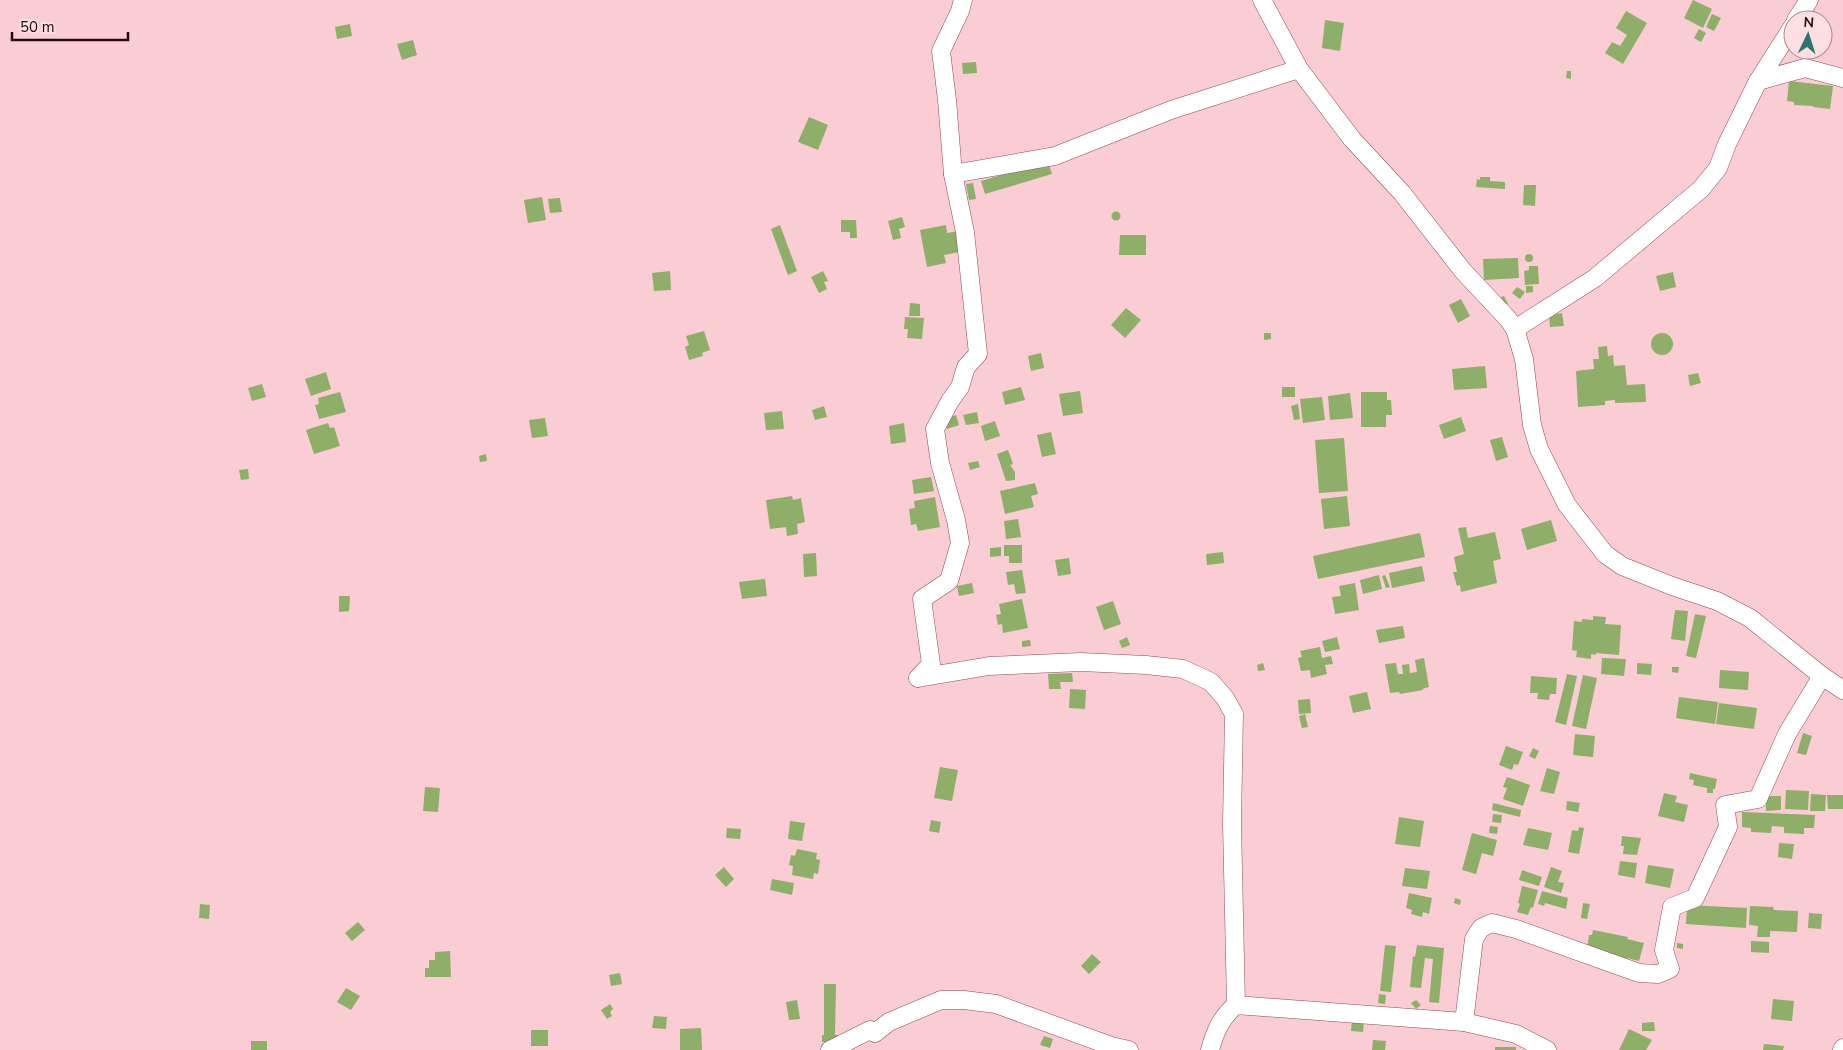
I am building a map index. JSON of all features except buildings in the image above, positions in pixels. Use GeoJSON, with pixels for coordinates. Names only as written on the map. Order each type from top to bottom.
{"type":"FeatureCollection","features":[{"type":"Feature","properties":{"kind":"street"},"geometry":{"type":"LineString","coordinates":[[963,0],[942,51],[952,174],[965,232],[978,354],[966,367],[960,387],[935,429],[940,463],[956,520],[960,544],[949,581],[922,600],[931,664],[918,678],[989,666],[1081,662],[1146,665],[1183,670],[1210,682],[1225,698],[1234,714],[1232,824],[1236,1005]]}},
{"type":"Feature","properties":{"kind":"street"},"geometry":{"type":"LineString","coordinates":[[1262,0],[1299,69],[1352,139],[1402,193],[1463,271],[1515,329],[1524,359],[1532,425],[1539,449],[1567,505],[1605,554],[1622,566],[1672,586],[1717,600],[1750,618],[1822,676],[1843,690]]}},
{"type":"Feature","properties":{"kind":"street"},"geometry":{"type":"LineString","coordinates":[[1515,329],[1596,278],[1701,189],[1718,168],[1727,144],[1758,81],[1783,42]]}},
{"type":"Feature","properties":{"kind":"street"},"geometry":{"type":"LineString","coordinates":[[1758,81],[1805,68],[1843,78]]}},
{"type":"Feature","properties":{"kind":"street"},"geometry":{"type":"LineString","coordinates":[[952,174],[1055,156],[1171,110],[1299,69]]}},
{"type":"Feature","properties":{"kind":"street"},"geometry":{"type":"LineString","coordinates":[[1464,1022],[1474,939],[1481,928],[1492,923],[1516,929],[1639,973],[1658,974],[1670,969],[1664,950],[1672,907],[1694,898],[1728,827],[1725,805],[1758,799],[1787,734],[1822,676]]}},
{"type":"Feature","properties":{"kind":"street"},"geometry":{"type":"LineString","coordinates":[[830,1050],[870,1030],[875,1033],[889,1022],[941,1000],[964,1000],[996,1004],[1111,1046],[1129,1050]]}},
{"type":"Feature","properties":{"kind":"street"},"geometry":{"type":"LineString","coordinates":[[1210,1050],[1216,1031],[1226,1013],[1236,1005],[1464,1022],[1516,1034],[1547,1050]]}}]}
